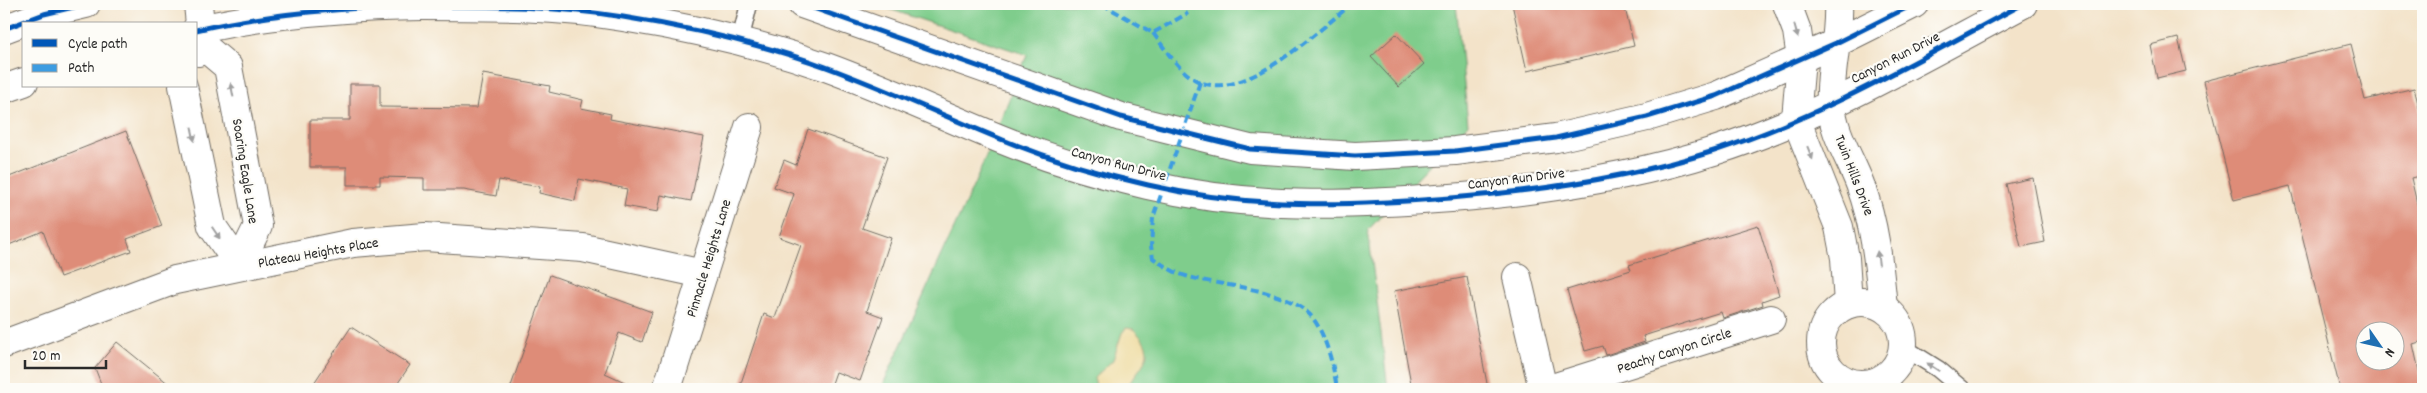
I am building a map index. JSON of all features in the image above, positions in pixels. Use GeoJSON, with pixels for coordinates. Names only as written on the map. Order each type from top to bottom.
{"type":"FeatureCollection","features":[{"type":"Feature","properties":{"kind":"street"},"geometry":{"type":"LineString","coordinates":[[23,22],[44,14],[86,4]]}},
{"type":"Feature","properties":{"kind":"street"},"geometry":{"type":"LineString","coordinates":[[802,4],[1121,117],[1250,149],[1355,156],[1455,151],[1556,138],[1647,117],[1716,96],[1836,44],[1914,4]]}},
{"type":"Feature","properties":{"kind":"street"},"geometry":{"type":"LineString","coordinates":[[1787,4],[1797,31],[1801,59],[1796,119],[1839,227],[1845,258],[1848,304]]}},
{"type":"Feature","properties":{"kind":"street","name":"Twin Hills Drive"},"geometry":{"type":"LineString","coordinates":[[1838,4],[1830,103],[1839,136],[1860,183],[1873,220],[1879,257],[1883,307]]}},
{"type":"Feature","properties":{"kind":"street","name":"Canyon Run Drive"},"geometry":{"type":"LineString","coordinates":[[199,32],[276,16],[353,8],[488,6],[620,16],[740,41],[835,70],[899,95],[1005,141],[1086,169],[1153,186],[1272,204],[1334,205],[1404,202],[1550,188],[1604,178],[1715,151],[1796,119],[1830,103],[2023,4]]}},
{"type":"Feature","properties":{"kind":"street"},"geometry":{"type":"LineString","coordinates":[[4,29],[22,22]]}},
{"type":"Feature","properties":{"kind":"street","name":"Soaring Eagle Lane"},"geometry":{"type":"LineString","coordinates":[[199,32],[228,67],[258,226],[239,266]]}},
{"type":"Feature","properties":{"kind":"street"},"geometry":{"type":"LineString","coordinates":[[4,89],[22,83]]}},
{"type":"Feature","properties":{"kind":"street"},"geometry":{"type":"LineString","coordinates":[[183,88],[212,226],[239,266]]}},
{"type":"Feature","properties":{"kind":"street","name":"Pinnacle Heights Lane"},"geometry":{"type":"LineString","coordinates":[[667,389],[749,127]]}},
{"type":"Feature","properties":{"kind":"street","name":"Plateau Heights Place"},"geometry":{"type":"LineString","coordinates":[[4,344],[175,280],[353,243],[425,236],[583,248],[703,274]]}},
{"type":"Feature","properties":{"kind":"street"},"geometry":{"type":"LineString","coordinates":[[1517,277],[1543,389]]}},
{"type":"Feature","properties":{"kind":"street"},"geometry":{"type":"LineString","coordinates":[[1860,302],[1883,307],[1899,324],[1903,347],[1895,368],[1886,385],[1856,384],[1845,381],[1835,374],[1826,363],[1822,350],[1822,336],[1827,322],[1836,311],[1848,304],[1860,302]]}},
{"type":"Feature","properties":{"kind":"street","name":"Peachy Canyon Circle"},"geometry":{"type":"LineString","coordinates":[[1549,389],[1771,319]]}},
{"type":"Feature","properties":{"kind":"lane"},"geometry":{"type":"LineString","coordinates":[[740,41],[749,4]]}},
{"type":"Feature","properties":{"kind":"lane"},"geometry":{"type":"LineString","coordinates":[[1903,347],[1938,370],[1962,389]]}},
{"type":"Feature","properties":{"kind":"green space"},"geometry":{"type":"Polygon","coordinates":[[[874,4],[1456,4],[1468,124],[1368,230],[1388,389],[881,389],[977,178],[1027,55],[874,4]]]}},
{"type":"Feature","properties":{"kind":"sand"},"geometry":{"type":"Polygon","coordinates":[[[1126,328],[1133,329],[1142,338],[1147,353],[1145,360],[1126,389],[1097,389],[1094,378],[1113,360],[1122,333],[1126,328]]]}},
{"type":"Feature","properties":{"kind":"building"},"geometry":{"type":"Polygon","coordinates":[[[1512,4],[1599,4],[1600,8],[1624,4],[1634,46],[1527,71],[1512,4]]]}},
{"type":"Feature","properties":{"kind":"building"},"geometry":{"type":"Polygon","coordinates":[[[1396,34],[1424,64],[1399,87],[1371,57],[1396,34]]]}},
{"type":"Feature","properties":{"kind":"building"},"geometry":{"type":"Polygon","coordinates":[[[2178,38],[2186,71],[2157,78],[2150,45],[2178,38]]]}},
{"type":"Feature","properties":{"kind":"building"},"geometry":{"type":"Polygon","coordinates":[[[2351,44],[2365,100],[2414,88],[2423,123],[2423,175],[2411,178],[2423,229],[2423,341],[2413,344],[2423,389],[2340,389],[2290,186],[2234,200],[2204,81],[2351,44]]]}},
{"type":"Feature","properties":{"kind":"building"},"geometry":{"type":"Polygon","coordinates":[[[483,74],[550,86],[549,92],[583,100],[581,108],[611,114],[610,119],[704,137],[691,201],[661,195],[658,212],[624,206],[627,189],[579,179],[575,201],[539,193],[540,187],[499,180],[496,196],[464,190],[424,190],[424,178],[380,177],[380,185],[347,185],[347,167],[310,167],[310,120],[350,120],[350,84],[380,84],[380,107],[477,108],[483,74]]]}},
{"type":"Feature","properties":{"kind":"building"},"geometry":{"type":"Polygon","coordinates":[[[808,129],[887,157],[862,228],[891,238],[867,311],[883,317],[860,381],[836,372],[830,389],[739,389],[764,314],[775,318],[801,245],[779,237],[794,194],[774,187],[784,160],[796,165],[808,129]]]}},
{"type":"Feature","properties":{"kind":"building"},"geometry":{"type":"Polygon","coordinates":[[[126,131],[162,226],[127,239],[131,251],[60,277],[43,231],[4,247],[4,179],[126,131]]]}},
{"type":"Feature","properties":{"kind":"building"},"geometry":{"type":"Polygon","coordinates":[[[2033,178],[2045,242],[2021,247],[2006,184],[2033,178]]]}},
{"type":"Feature","properties":{"kind":"building"},"geometry":{"type":"Polygon","coordinates":[[[1758,225],[1779,295],[1762,301],[1763,305],[1723,318],[1721,312],[1643,336],[1645,342],[1606,355],[1603,346],[1585,351],[1567,290],[1631,270],[1629,265],[1758,225]]]}},
{"type":"Feature","properties":{"kind":"building"},"geometry":{"type":"Polygon","coordinates":[[[550,275],[652,312],[642,342],[619,333],[605,373],[640,389],[510,389],[550,275]]]}},
{"type":"Feature","properties":{"kind":"building"},"geometry":{"type":"Polygon","coordinates":[[[1467,277],[1488,389],[1412,389],[1394,291],[1467,277]]]}},
{"type":"Feature","properties":{"kind":"building"},"geometry":{"type":"Polygon","coordinates":[[[351,327],[410,365],[394,389],[310,389],[351,327]]]}},
{"type":"Feature","properties":{"kind":"building"},"geometry":{"type":"Polygon","coordinates":[[[117,342],[175,389],[103,389],[95,368],[117,342]]]}},
{"type":"Feature","properties":{"kind":"marked path"},"geometry":{"type":"LineString","coordinates":[[1102,4],[1153,33],[1188,13]]}},
{"type":"Feature","properties":{"kind":"marked path"},"geometry":{"type":"LineString","coordinates":[[1153,33],[1177,64],[1194,79],[1213,85],[1233,83],[1255,75],[1278,62],[1352,4]]}},
{"type":"Feature","properties":{"kind":"marked path"},"geometry":{"type":"LineString","coordinates":[[1200,82],[1153,218],[1151,246],[1153,258],[1182,275],[1281,297],[1307,312],[1313,318],[1323,337],[1331,359],[1337,389]]}},
{"type":"Feature","properties":{"kind":"cycle path"},"geometry":{"type":"LineString","coordinates":[[23,22],[44,14],[86,4]]}},
{"type":"Feature","properties":{"kind":"cycle path"},"geometry":{"type":"LineString","coordinates":[[802,4],[1121,117],[1250,149],[1355,156],[1455,151],[1556,138],[1647,117],[1716,96],[1836,43],[1914,4]]}},
{"type":"Feature","properties":{"kind":"cycle path"},"geometry":{"type":"LineString","coordinates":[[198,30],[281,15],[395,7],[524,7],[598,13],[675,26],[777,51],[871,84],[1021,147],[1075,166],[1111,176],[1186,193],[1224,198],[1299,204],[1337,204],[1413,201],[1517,192],[1617,176],[1714,151],[1754,137],[1833,104],[2023,4]]}},
{"type":"Feature","properties":{"kind":"cycle path"},"geometry":{"type":"LineString","coordinates":[[4,29],[22,22]]}}]}
